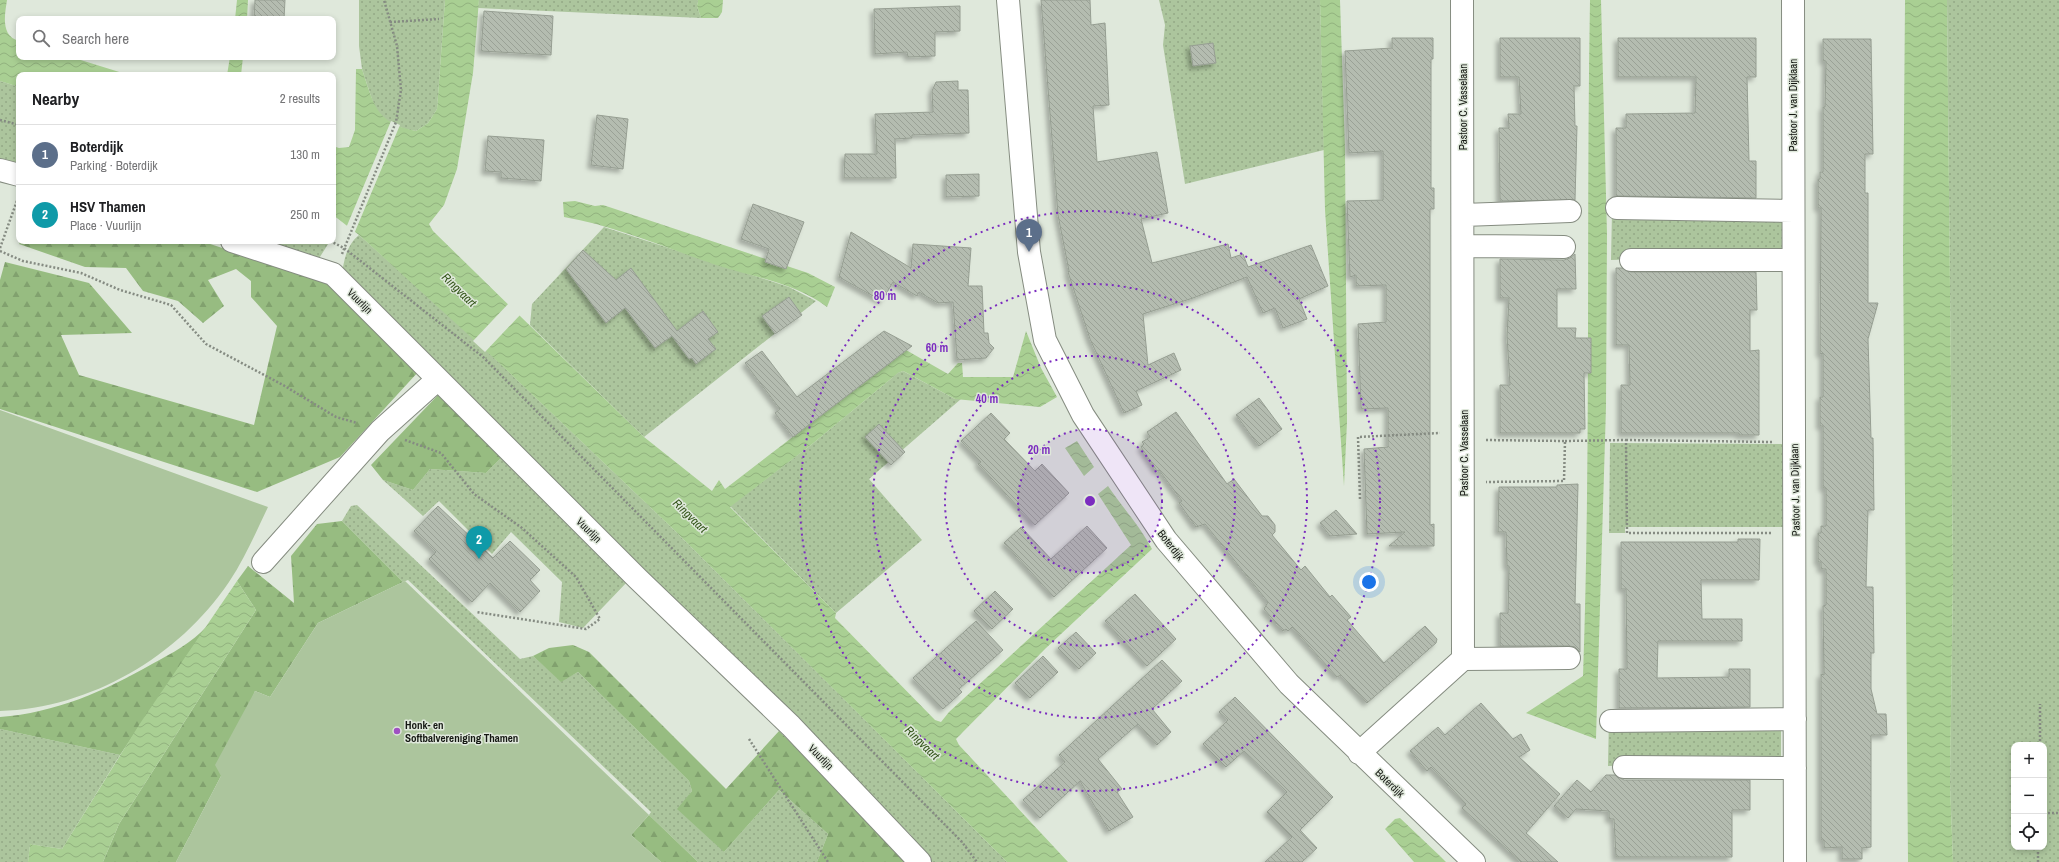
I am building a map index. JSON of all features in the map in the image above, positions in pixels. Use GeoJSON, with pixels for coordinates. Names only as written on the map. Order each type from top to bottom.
{"type":"FeatureCollection","features":[{"type":"Feature","properties":{"kind":"street","name":"Boterdijk"},"geometry":{"type":"LineString","coordinates":[[1008,0],[1029,252],[1045,340],[1083,415],[1166,540],[1289,684],[1474,862]]}},
{"type":"Feature","properties":{"kind":"street","name":"Pastoor C. Vasselaan"},"geometry":{"type":"LineString","coordinates":[[1462,0],[1464,246],[1463,659]]}},
{"type":"Feature","properties":{"kind":"street","name":"Pastoor J. van Dijklaan"},"geometry":{"type":"LineString","coordinates":[[1792,0],[1795,862]]}},
{"type":"Feature","properties":{"kind":"street"},"geometry":{"type":"LineString","coordinates":[[0,170],[16,174]]}},
{"type":"Feature","properties":{"kind":"street"},"geometry":{"type":"LineString","coordinates":[[1617,208],[1793,211]]}},
{"type":"Feature","properties":{"kind":"street"},"geometry":{"type":"LineString","coordinates":[[1463,215],[1570,211]]}},
{"type":"Feature","properties":{"kind":"street","name":"Vuurlijn"},"geometry":{"type":"LineString","coordinates":[[241,244],[333,274],[638,579],[791,726],[920,862]]}},
{"type":"Feature","properties":{"kind":"street"},"geometry":{"type":"LineString","coordinates":[[1464,246],[1564,247]]}},
{"type":"Feature","properties":{"kind":"street"},"geometry":{"type":"LineString","coordinates":[[1631,260],[1793,260]]}},
{"type":"Feature","properties":{"kind":"street"},"geometry":{"type":"LineString","coordinates":[[263,562],[380,431],[438,379]]}},
{"type":"Feature","properties":{"kind":"street"},"geometry":{"type":"LineString","coordinates":[[1359,753],[1463,659],[1569,658]]}},
{"type":"Feature","properties":{"kind":"street"},"geometry":{"type":"LineString","coordinates":[[1611,721],[1795,719]]}},
{"type":"Feature","properties":{"kind":"street"},"geometry":{"type":"LineString","coordinates":[[1624,767],[1795,768]]}},
{"type":"Feature","properties":{"kind":"path"},"geometry":{"type":"LineString","coordinates":[[351,234],[396,122],[401,90],[397,46],[384,0]]}},
{"type":"Feature","properties":{"kind":"path"},"geometry":{"type":"LineString","coordinates":[[390,22],[439,19]]}},
{"type":"Feature","properties":{"kind":"path"},"geometry":{"type":"LineString","coordinates":[[0,120],[16,124]]}},
{"type":"Feature","properties":{"kind":"path"},"geometry":{"type":"LineString","coordinates":[[16,204],[0,249],[24,261],[81,273],[120,290],[171,305],[206,344],[283,385],[336,417],[441,453],[474,494],[522,528],[576,577],[600,619],[586,629],[476,612]]}},
{"type":"Feature","properties":{"kind":"path"},"geometry":{"type":"LineString","coordinates":[[336,244],[344,248],[483,357],[962,842],[977,862]]}},
{"type":"Feature","properties":{"kind":"path"},"geometry":{"type":"LineString","coordinates":[[1626,440],[1627,533],[1795,532]]}},
{"type":"Feature","properties":{"kind":"path"},"geometry":{"type":"LineString","coordinates":[[1565,441],[1626,440],[1794,442]]}},
{"type":"Feature","properties":{"kind":"path"},"geometry":{"type":"LineString","coordinates":[[2040,704],[2040,742]]}},
{"type":"Feature","properties":{"kind":"path"},"geometry":{"type":"LineString","coordinates":[[748,739],[828,862]]}},
{"type":"Feature","properties":{"kind":"path"},"geometry":{"type":"LineString","coordinates":[[2047,813],[2059,813]]}},
{"type":"Feature","properties":{"kind":"path"},"geometry":{"type":"LineString","coordinates":[[2038,850],[2038,862]]}},
{"type":"Feature","properties":{"kind":"shaded area"},"geometry":{"type":"Polygon","coordinates":[[[359,0],[445,0],[437,109],[428,123],[416,131],[405,129],[386,121],[375,108],[362,69],[359,46],[359,0]]]}},
{"type":"Feature","properties":{"kind":"shaded area"},"geometry":{"type":"Polygon","coordinates":[[[479,0],[698,0],[697,6],[701,18],[478,8],[479,0]]]}},
{"type":"Feature","properties":{"kind":"shaded area"},"geometry":{"type":"Polygon","coordinates":[[[1159,0],[1320,0],[1324,150],[1185,184],[1163,45],[1165,25],[1159,0]]]}},
{"type":"Feature","properties":{"kind":"shaded area"},"geometry":{"type":"Polygon","coordinates":[[[1947,0],[2059,0],[2059,862],[1953,862],[1950,783],[1953,577],[1947,0]]]}},
{"type":"Feature","properties":{"kind":"shaded area"},"geometry":{"type":"Polygon","coordinates":[[[0,81],[16,86],[16,167],[0,162],[0,81]]]}},
{"type":"Feature","properties":{"kind":"shaded area"},"geometry":{"type":"Polygon","coordinates":[[[1612,212],[1785,214],[1785,254],[1611,260],[1612,212]]]}},
{"type":"Feature","properties":{"kind":"shaded area"},"geometry":{"type":"Polygon","coordinates":[[[604,227],[789,287],[816,301],[644,437],[530,325],[532,304],[604,227]]]}},
{"type":"Feature","properties":{"kind":"shaded area"},"geometry":{"type":"Polygon","coordinates":[[[359,235],[466,331],[672,528],[1007,862],[927,862],[911,835],[342,274],[349,248],[359,235]]]}},
{"type":"Feature","properties":{"kind":"shaded area"},"geometry":{"type":"Polygon","coordinates":[[[267,244],[328,244],[318,260],[267,244]]]}},
{"type":"Feature","properties":{"kind":"shaded area"},"geometry":{"type":"Polygon","coordinates":[[[903,371],[955,399],[961,399],[869,479],[922,540],[836,613],[730,506],[811,445],[898,373],[903,371]]]}},
{"type":"Feature","properties":{"kind":"shaded area"},"geometry":{"type":"Polygon","coordinates":[[[0,410],[268,507],[245,554],[229,582],[208,609],[184,633],[158,655],[130,674],[99,689],[67,700],[34,708],[0,711],[0,410]]]}},
{"type":"Feature","properties":{"kind":"shaded area"},"geometry":{"type":"Polygon","coordinates":[[[1610,443],[1783,444],[1783,527],[1625,527],[1625,533],[1609,533],[1610,443]]]}},
{"type":"Feature","properties":{"kind":"shaded area"},"geometry":{"type":"Polygon","coordinates":[[[504,455],[628,581],[583,628],[559,622],[562,582],[511,532],[492,554],[439,501],[423,516],[383,480],[413,490],[430,469],[486,473],[504,455]]]}},
{"type":"Feature","properties":{"kind":"shaded area"},"geometry":{"type":"Polygon","coordinates":[[[357,505],[520,659],[533,656],[561,681],[578,672],[689,781],[692,791],[689,795],[724,852],[779,790],[828,834],[817,862],[698,862],[649,815],[651,812],[408,580],[403,582],[342,521],[351,506],[357,505]]]}},
{"type":"Feature","properties":{"kind":"shaded area","name":"Honk- en Softbalvereniging Thamen"},"geometry":{"type":"Polygon","coordinates":[[[405,581],[649,815],[631,835],[661,862],[176,862],[221,776],[215,765],[255,691],[270,697],[318,623],[405,581]]]}},
{"type":"Feature","properties":{"kind":"shaded area"},"geometry":{"type":"Polygon","coordinates":[[[1609,716],[1781,724],[1781,761],[1608,766],[1609,716]]]}},
{"type":"Feature","properties":{"kind":"shaded area"},"geometry":{"type":"Polygon","coordinates":[[[0,729],[120,755],[62,849],[30,844],[28,862],[0,862],[0,729]]]}},
{"type":"Feature","properties":{"kind":"green space"},"geometry":{"type":"Polygon","coordinates":[[[19,244],[210,244],[329,283],[419,371],[340,457],[257,492],[0,409],[0,280],[5,262],[89,283],[132,333],[61,335],[79,375],[254,425],[277,326],[251,297],[251,281],[236,269],[208,280],[224,306],[203,323],[178,301],[143,291],[126,268],[85,267],[19,244]]]}},
{"type":"Feature","properties":{"kind":"green space"},"geometry":{"type":"Polygon","coordinates":[[[439,394],[504,455],[486,473],[430,469],[413,490],[383,480],[371,465],[439,394]]]}},
{"type":"Feature","properties":{"kind":"green space"},"geometry":{"type":"Polygon","coordinates":[[[342,521],[403,582],[318,623],[270,697],[255,691],[221,776],[176,862],[103,862],[119,824],[256,610],[237,581],[248,566],[294,603],[291,556],[317,524],[342,521]]]}},
{"type":"Feature","properties":{"kind":"green space"},"geometry":{"type":"Polygon","coordinates":[[[207,626],[120,755],[0,729],[0,717],[20,715],[60,706],[98,692],[174,652],[195,638],[207,626]]]}},
{"type":"Feature","properties":{"kind":"green space"},"geometry":{"type":"Polygon","coordinates":[[[573,645],[589,652],[726,789],[779,731],[880,831],[907,862],[817,862],[828,834],[779,790],[724,852],[677,809],[692,791],[689,781],[578,672],[561,682],[533,656],[549,648],[573,645]]]}},
{"type":"Feature","properties":{"kind":"green space"},"geometry":{"type":"Polygon","coordinates":[[[649,815],[698,862],[661,862],[631,835],[649,815]]]}},
{"type":"Feature","properties":{"kind":"water"},"geometry":{"type":"Polygon","coordinates":[[[0,0],[7,0],[5,24],[6,30],[16,40],[16,60],[81,60],[119,72],[16,72],[16,86],[0,81],[0,0]]]}},
{"type":"Feature","properties":{"kind":"water"},"geometry":{"type":"Polygon","coordinates":[[[237,0],[248,0],[247,16],[235,16],[237,0]]]}},
{"type":"Feature","properties":{"kind":"water","name":"Ringvaart"},"geometry":{"type":"Polygon","coordinates":[[[445,0],[479,0],[473,73],[457,169],[444,205],[429,224],[433,231],[644,437],[712,491],[719,480],[725,489],[906,350],[948,374],[958,363],[962,363],[963,377],[1013,377],[1026,331],[1041,368],[1057,397],[1040,407],[955,399],[903,371],[898,373],[811,445],[730,507],[836,613],[835,618],[935,720],[941,722],[949,712],[1131,545],[1098,494],[1108,486],[1142,532],[1152,549],[1046,648],[956,739],[959,745],[1068,862],[1007,862],[672,528],[496,360],[359,235],[336,217],[336,147],[349,147],[355,130],[356,69],[362,69],[378,110],[392,123],[416,131],[428,123],[437,109],[445,0]]]}},
{"type":"Feature","properties":{"kind":"water"},"geometry":{"type":"Polygon","coordinates":[[[698,0],[723,0],[722,12],[718,18],[701,18],[697,6],[698,0]]]}},
{"type":"Feature","properties":{"kind":"water"},"geometry":{"type":"Polygon","coordinates":[[[1320,0],[1340,0],[1345,149],[1347,422],[1344,486],[1325,210],[1320,0]]]}},
{"type":"Feature","properties":{"kind":"water"},"geometry":{"type":"Polygon","coordinates":[[[1590,0],[1601,0],[1607,234],[1606,407],[1596,739],[1526,713],[1583,676],[1588,422],[1590,0]]]}},
{"type":"Feature","properties":{"kind":"water"},"geometry":{"type":"Polygon","coordinates":[[[1905,0],[1947,0],[1953,577],[1950,783],[1953,862],[1908,862],[1903,250],[1905,0]]]}},
{"type":"Feature","properties":{"kind":"water"},"geometry":{"type":"Polygon","coordinates":[[[230,60],[243,60],[241,72],[228,72],[230,60]]]}},
{"type":"Feature","properties":{"kind":"water"},"geometry":{"type":"Polygon","coordinates":[[[575,201],[595,206],[603,205],[808,273],[835,287],[827,307],[815,299],[788,286],[716,265],[603,226],[564,217],[563,202],[575,201]]]}},
{"type":"Feature","properties":{"kind":"water"},"geometry":{"type":"Polygon","coordinates":[[[1077,441],[1094,467],[1084,476],[1065,448],[1077,441]]]}},
{"type":"Feature","properties":{"kind":"water"},"geometry":{"type":"Polygon","coordinates":[[[237,581],[256,610],[119,824],[103,862],[28,862],[30,844],[62,849],[139,725],[237,581]]]}},
{"type":"Feature","properties":{"kind":"water"},"geometry":{"type":"Polygon","coordinates":[[[1400,818],[1446,862],[1414,862],[1385,829],[1395,819],[1400,818]]]}},
{"type":"Feature","properties":{"kind":"pier"},"geometry":{"type":"Polygon","coordinates":[[[391,121],[400,125],[354,234],[346,228],[391,121]]]}},
{"type":"Feature","properties":{"kind":"pier"},"geometry":{"type":"Polygon","coordinates":[[[509,303],[521,314],[485,352],[473,341],[509,303]]]}},
{"type":"Feature","properties":{"kind":"building"},"geometry":{"type":"Polygon","coordinates":[[[255,0],[285,0],[284,16],[254,16],[255,0]]]}},
{"type":"Feature","properties":{"kind":"building"},"geometry":{"type":"Polygon","coordinates":[[[1041,0],[1090,0],[1091,25],[1105,23],[1109,105],[1093,106],[1097,162],[1157,152],[1168,213],[1141,219],[1152,263],[1228,244],[1231,258],[1243,254],[1248,267],[1311,245],[1328,286],[1299,299],[1307,319],[1283,328],[1275,308],[1263,313],[1247,277],[1193,298],[1143,314],[1148,365],[1174,353],[1181,370],[1136,391],[1142,405],[1124,413],[1090,339],[1068,272],[1058,215],[1041,0]]]}},
{"type":"Feature","properties":{"kind":"building"},"geometry":{"type":"Polygon","coordinates":[[[960,6],[960,31],[935,32],[935,56],[908,57],[907,52],[875,54],[874,9],[960,6]]]}},
{"type":"Feature","properties":{"kind":"building"},"geometry":{"type":"Polygon","coordinates":[[[484,11],[553,16],[551,55],[481,51],[484,11]]]}},
{"type":"Feature","properties":{"kind":"building"},"geometry":{"type":"Polygon","coordinates":[[[1392,38],[1433,38],[1433,59],[1431,59],[1431,188],[1434,188],[1434,209],[1430,209],[1430,525],[1434,524],[1434,546],[1389,546],[1405,532],[1367,534],[1364,449],[1388,447],[1388,408],[1361,409],[1358,324],[1386,322],[1386,285],[1356,286],[1356,275],[1350,277],[1347,201],[1383,200],[1383,151],[1349,153],[1345,51],[1392,48],[1392,38]]]}},
{"type":"Feature","properties":{"kind":"building"},"geometry":{"type":"Polygon","coordinates":[[[1500,38],[1580,38],[1580,86],[1574,86],[1575,126],[1577,126],[1575,200],[1500,201],[1499,128],[1509,128],[1508,114],[1521,114],[1519,77],[1500,77],[1500,38]]]}},
{"type":"Feature","properties":{"kind":"building"},"geometry":{"type":"Polygon","coordinates":[[[1618,38],[1756,38],[1756,77],[1747,77],[1749,161],[1756,161],[1756,198],[1616,196],[1616,128],[1626,128],[1626,114],[1695,113],[1696,77],[1618,77],[1618,38]]]}},
{"type":"Feature","properties":{"kind":"building"},"geometry":{"type":"Polygon","coordinates":[[[1823,39],[1871,39],[1873,154],[1865,154],[1865,193],[1868,193],[1868,303],[1878,303],[1868,339],[1871,438],[1873,438],[1874,510],[1868,510],[1866,587],[1873,587],[1874,653],[1871,653],[1871,689],[1877,714],[1886,714],[1887,735],[1871,735],[1871,847],[1862,848],[1862,859],[1842,859],[1842,847],[1824,848],[1824,840],[1821,840],[1821,674],[1824,675],[1823,606],[1826,605],[1826,569],[1821,569],[1821,562],[1818,562],[1818,533],[1821,533],[1821,526],[1826,526],[1826,488],[1823,488],[1823,426],[1820,426],[1820,397],[1823,397],[1823,353],[1820,354],[1821,208],[1818,208],[1818,179],[1820,179],[1820,172],[1823,172],[1823,107],[1825,107],[1826,61],[1823,61],[1823,39]]]}},
{"type":"Feature","properties":{"kind":"building"},"geometry":{"type":"Polygon","coordinates":[[[1213,43],[1216,63],[1193,66],[1190,46],[1213,43]]]}},
{"type":"Feature","properties":{"kind":"building"},"geometry":{"type":"Polygon","coordinates":[[[958,81],[958,90],[968,90],[969,133],[912,135],[912,138],[895,139],[896,178],[844,178],[845,154],[877,154],[875,114],[933,112],[932,91],[936,82],[958,81]]]}},
{"type":"Feature","properties":{"kind":"building"},"geometry":{"type":"Polygon","coordinates":[[[597,115],[628,119],[623,169],[591,165],[597,115]]]}},
{"type":"Feature","properties":{"kind":"building"},"geometry":{"type":"Polygon","coordinates":[[[488,136],[544,140],[541,181],[501,178],[501,172],[485,171],[488,136]]]}},
{"type":"Feature","properties":{"kind":"building"},"geometry":{"type":"Polygon","coordinates":[[[979,174],[979,196],[946,197],[946,175],[979,174]]]}},
{"type":"Feature","properties":{"kind":"building"},"geometry":{"type":"Polygon","coordinates":[[[753,204],[804,222],[786,269],[765,262],[769,249],[741,239],[753,204]]]}},
{"type":"Feature","properties":{"kind":"building"},"geometry":{"type":"Polygon","coordinates":[[[851,232],[911,268],[913,244],[971,248],[968,286],[982,286],[984,333],[988,333],[989,343],[994,348],[986,358],[957,360],[953,302],[938,303],[919,292],[917,296],[893,282],[882,301],[839,277],[851,232]]]}},
{"type":"Feature","properties":{"kind":"building"},"geometry":{"type":"Polygon","coordinates":[[[583,250],[616,280],[631,268],[677,331],[703,311],[718,332],[708,339],[716,349],[696,364],[692,358],[689,359],[672,336],[655,348],[625,308],[606,323],[566,269],[583,250]]]}},
{"type":"Feature","properties":{"kind":"building"},"geometry":{"type":"Polygon","coordinates":[[[1575,254],[1576,289],[1557,289],[1557,328],[1576,328],[1575,338],[1591,338],[1591,373],[1584,373],[1585,429],[1580,429],[1580,433],[1500,433],[1500,385],[1510,385],[1507,336],[1509,298],[1500,298],[1500,259],[1564,260],[1575,254]]]}},
{"type":"Feature","properties":{"kind":"building"},"geometry":{"type":"Polygon","coordinates":[[[1616,268],[1622,268],[1631,272],[1756,272],[1757,310],[1750,310],[1750,351],[1759,350],[1759,435],[1739,435],[1739,433],[1621,433],[1621,385],[1630,385],[1629,345],[1616,345],[1616,268]]]}},
{"type":"Feature","properties":{"kind":"building"},"geometry":{"type":"Polygon","coordinates":[[[789,297],[802,315],[775,334],[762,316],[789,297]]]}},
{"type":"Feature","properties":{"kind":"building"},"geometry":{"type":"Polygon","coordinates":[[[884,331],[912,346],[793,437],[775,413],[780,409],[745,363],[762,351],[797,397],[884,331]]]}},
{"type":"Feature","properties":{"kind":"building"},"geometry":{"type":"Polygon","coordinates":[[[1259,398],[1282,429],[1259,446],[1236,415],[1259,398]]]}},
{"type":"Feature","properties":{"kind":"building"},"geometry":{"type":"Polygon","coordinates":[[[1176,412],[1227,484],[1234,479],[1262,516],[1268,516],[1275,525],[1275,532],[1272,535],[1301,570],[1305,566],[1330,597],[1332,595],[1351,617],[1347,620],[1384,663],[1425,626],[1437,639],[1436,643],[1367,703],[1341,675],[1337,677],[1292,627],[1288,631],[1286,629],[1283,631],[1264,609],[1268,602],[1205,524],[1196,527],[1179,503],[1182,501],[1159,470],[1157,471],[1141,447],[1144,444],[1142,442],[1150,437],[1147,432],[1176,412]]]}},
{"type":"Feature","properties":{"kind":"building"},"geometry":{"type":"Polygon","coordinates":[[[991,413],[1010,433],[1004,439],[1035,471],[1042,464],[1069,493],[1035,525],[978,464],[981,462],[961,441],[991,413]]]}},
{"type":"Feature","properties":{"kind":"building"},"geometry":{"type":"Polygon","coordinates":[[[879,424],[905,452],[891,465],[865,437],[879,424]]]}},
{"type":"Feature","properties":{"kind":"building"},"geometry":{"type":"Polygon","coordinates":[[[1578,484],[1575,604],[1580,604],[1580,652],[1575,647],[1569,646],[1500,646],[1500,613],[1508,613],[1509,566],[1507,566],[1506,532],[1498,532],[1499,487],[1557,487],[1557,485],[1578,484]]]}},
{"type":"Feature","properties":{"kind":"building"},"geometry":{"type":"Polygon","coordinates":[[[438,506],[493,558],[510,541],[540,570],[530,580],[540,591],[520,612],[490,583],[472,602],[429,559],[436,552],[414,531],[438,506]]]}},
{"type":"Feature","properties":{"kind":"building"},"geometry":{"type":"Polygon","coordinates":[[[1336,510],[1357,534],[1330,536],[1320,523],[1336,510]]]}},
{"type":"Feature","properties":{"kind":"building"},"geometry":{"type":"Polygon","coordinates":[[[1087,526],[1107,548],[1054,597],[1004,543],[1021,527],[1051,559],[1087,526]]]}},
{"type":"Feature","properties":{"kind":"building"},"geometry":{"type":"Polygon","coordinates":[[[1738,539],[1760,539],[1759,580],[1701,580],[1702,619],[1742,619],[1742,641],[1658,641],[1657,678],[1729,677],[1729,669],[1750,669],[1750,707],[1619,708],[1619,669],[1627,669],[1626,589],[1621,589],[1621,542],[1738,542],[1738,539]]]}},
{"type":"Feature","properties":{"kind":"building"},"geometry":{"type":"Polygon","coordinates":[[[995,591],[1013,609],[992,629],[974,611],[995,591]]]}},
{"type":"Feature","properties":{"kind":"building"},"geometry":{"type":"Polygon","coordinates":[[[1135,594],[1176,639],[1147,666],[1105,621],[1135,594]]]}},
{"type":"Feature","properties":{"kind":"building"},"geometry":{"type":"Polygon","coordinates":[[[976,621],[1003,650],[959,689],[962,692],[943,709],[913,678],[976,621]]]}},
{"type":"Feature","properties":{"kind":"building"},"geometry":{"type":"Polygon","coordinates":[[[1076,632],[1096,653],[1079,669],[1058,648],[1076,632]]]}},
{"type":"Feature","properties":{"kind":"building"},"geometry":{"type":"Polygon","coordinates":[[[1043,656],[1058,672],[1030,698],[1015,683],[1043,656]]]}},
{"type":"Feature","properties":{"kind":"building"},"geometry":{"type":"Polygon","coordinates":[[[1162,660],[1182,681],[1152,709],[1171,732],[1157,745],[1138,724],[1098,759],[1122,789],[1117,792],[1133,817],[1109,831],[1080,781],[1040,818],[1023,800],[1065,762],[1059,755],[1162,660]]]}},
{"type":"Feature","properties":{"kind":"building"},"geometry":{"type":"Polygon","coordinates":[[[1235,697],[1333,797],[1300,830],[1317,848],[1302,862],[1265,862],[1292,837],[1267,812],[1287,792],[1244,751],[1226,767],[1203,744],[1228,720],[1219,712],[1235,697]]]}},
{"type":"Feature","properties":{"kind":"building"},"geometry":{"type":"Polygon","coordinates":[[[1481,703],[1513,739],[1521,734],[1530,750],[1519,757],[1560,794],[1526,833],[1558,862],[1521,862],[1462,808],[1466,804],[1431,767],[1427,771],[1410,751],[1438,727],[1445,735],[1481,703]]]}},
{"type":"Feature","properties":{"kind":"building"},"geometry":{"type":"Polygon","coordinates":[[[1606,775],[1615,775],[1624,780],[1750,780],[1750,810],[1732,810],[1732,857],[1616,857],[1614,819],[1609,819],[1609,811],[1576,809],[1568,818],[1554,806],[1577,780],[1591,792],[1606,775]]]}},
{"type":"Feature","properties":{"kind":"place","name":"Boterdijk"},"geometry":{"type":"Point","coordinates":[1029,252]}},
{"type":"Feature","properties":{"kind":"place","name":"HSV Thamen"},"geometry":{"type":"Point","coordinates":[479,559]}},
{"type":"Feature","properties":{"kind":"place","name":"Honk- en Softbalvereniging Thamen"},"geometry":{"type":"Point","coordinates":[397,731]}}]}
